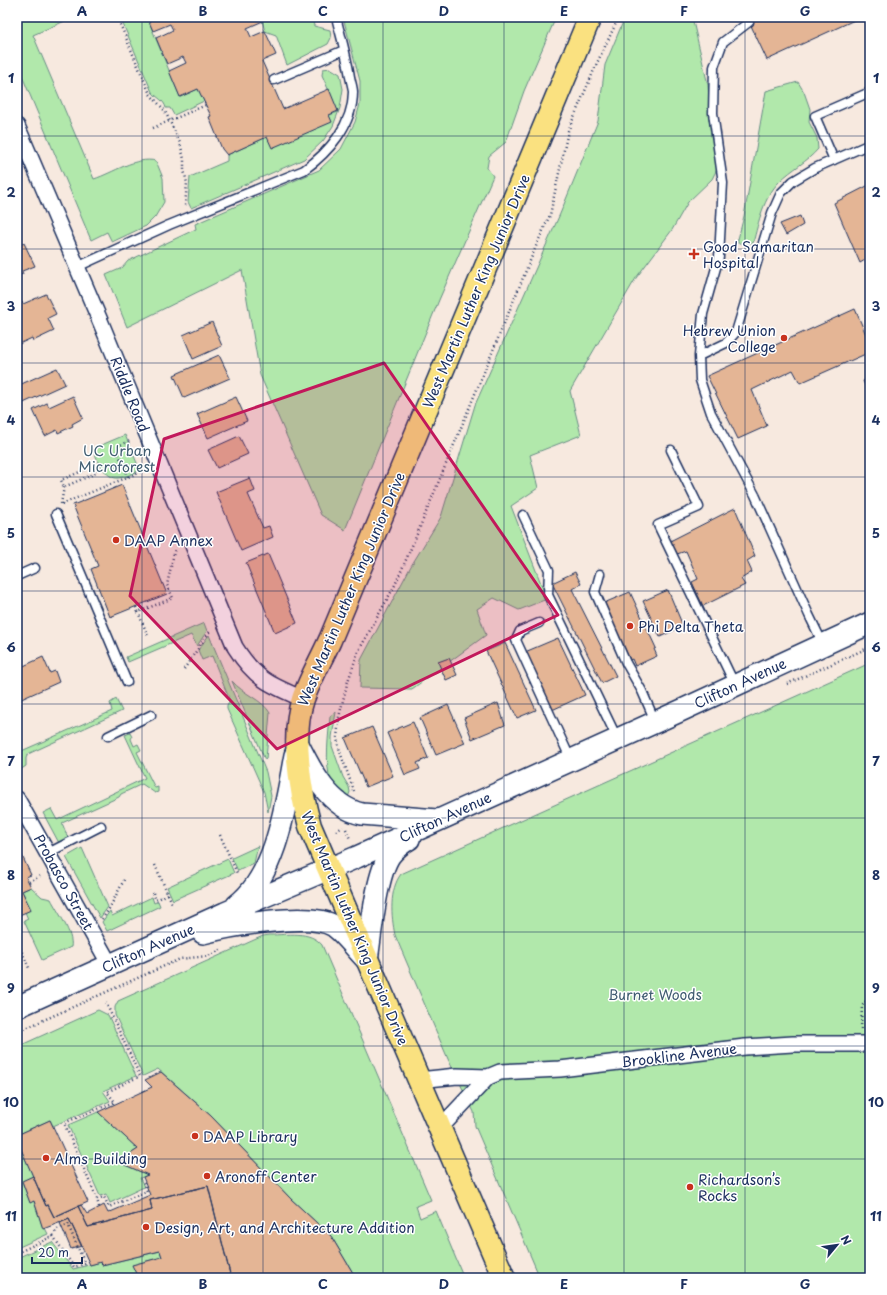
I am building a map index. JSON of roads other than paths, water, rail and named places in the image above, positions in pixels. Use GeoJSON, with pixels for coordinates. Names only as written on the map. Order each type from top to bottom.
{"type":"FeatureCollection","features":[{"type":"Feature","properties":{"kind":"main road","name":"West Martin Luther King Junior Drive"},"geometry":{"type":"LineString","coordinates":[[504,1278],[310,826],[303,802],[297,742],[298,725],[303,699],[333,633],[590,17]]}},
{"type":"Feature","properties":{"kind":"main road","name":"Clifton Avenue"},"geometry":{"type":"LineString","coordinates":[[17,1007],[225,913],[328,870],[870,623]]}},
{"type":"Feature","properties":{"kind":"main road"},"geometry":{"type":"LineString","coordinates":[[297,742],[314,774],[323,786],[341,805],[352,812],[438,820]]}},
{"type":"Feature","properties":{"kind":"main road"},"geometry":{"type":"LineString","coordinates":[[225,913],[251,892],[261,878],[267,865],[284,811],[297,742]]}},
{"type":"Feature","properties":{"kind":"main road"},"geometry":{"type":"LineString","coordinates":[[367,960],[384,867],[390,855],[403,842],[438,820]]}},
{"type":"Feature","properties":{"kind":"main road"},"geometry":{"type":"LineString","coordinates":[[158,944],[223,928],[269,921],[311,920],[325,922],[334,926],[367,960]]}},
{"type":"Feature","properties":{"kind":"street","name":"Riddle Road"},"geometry":{"type":"LineString","coordinates":[[17,126],[235,647],[243,660],[259,677],[273,686],[303,699]]}},
{"type":"Feature","properties":{"kind":"street","name":"Probasco Street"},"geometry":{"type":"LineString","coordinates":[[17,799],[110,966]]}},
{"type":"Feature","properties":{"kind":"street","name":"Brookline Avenue"},"geometry":{"type":"LineString","coordinates":[[419,1080],[457,1076],[488,1077],[500,1072],[560,1070],[745,1047],[793,1044],[870,1044]]}},
{"type":"Feature","properties":{"kind":"street"},"geometry":{"type":"LineString","coordinates":[[440,1128],[488,1077]]}},
{"type":"Feature","properties":{"kind":"lane"},"geometry":{"type":"LineString","coordinates":[[77,267],[186,218],[304,170],[330,149],[341,131],[351,107],[353,92],[336,17]]}},
{"type":"Feature","properties":{"kind":"lane"},"geometry":{"type":"LineString","coordinates":[[749,22],[723,42],[714,67],[713,113],[723,183],[719,257],[703,314],[699,356],[700,380],[710,413],[755,495],[823,644]]}},
{"type":"Feature","properties":{"kind":"lane"},"geometry":{"type":"LineString","coordinates":[[274,80],[344,50]]}},
{"type":"Feature","properties":{"kind":"lane"},"geometry":{"type":"LineString","coordinates":[[834,160],[815,116],[870,92]]}},
{"type":"Feature","properties":{"kind":"lane"},"geometry":{"type":"LineString","coordinates":[[699,356],[726,343],[736,332],[772,212],[781,193],[793,181],[815,168],[870,144]]}},
{"type":"Feature","properties":{"kind":"lane"},"geometry":{"type":"LineString","coordinates":[[671,450],[699,507],[658,526],[735,685]]}},
{"type":"Feature","properties":{"kind":"lane"},"geometry":{"type":"LineString","coordinates":[[60,512],[127,682]]}},
{"type":"Feature","properties":{"kind":"lane"},"geometry":{"type":"LineString","coordinates":[[523,514],[549,570],[548,595],[618,739]]}},
{"type":"Feature","properties":{"kind":"lane"},"geometry":{"type":"LineString","coordinates":[[17,576],[35,568]]}},
{"type":"Feature","properties":{"kind":"lane"},"geometry":{"type":"LineString","coordinates":[[600,574],[594,592],[655,722]]}},
{"type":"Feature","properties":{"kind":"lane"},"geometry":{"type":"LineString","coordinates":[[539,623],[520,631],[516,640],[571,760]]}},
{"type":"Feature","properties":{"kind":"lane"},"geometry":{"type":"LineString","coordinates":[[108,736],[151,715]]}},
{"type":"Feature","properties":{"kind":"lane"},"geometry":{"type":"LineString","coordinates":[[48,853],[101,826]]}},
{"type":"Feature","properties":{"kind":"place","name":"Good Samaritan Hospital"},"geometry":{"type":"Point","coordinates":[694,254]}},
{"type":"Feature","properties":{"kind":"place","name":"Hebrew Union College"},"geometry":{"type":"Point","coordinates":[784,338]}},
{"type":"Feature","properties":{"kind":"place","name":"DAAP Annex"},"geometry":{"type":"Point","coordinates":[116,540]}},
{"type":"Feature","properties":{"kind":"place","name":"Phi Delta Theta"},"geometry":{"type":"Point","coordinates":[630,626]}},
{"type":"Feature","properties":{"kind":"place","name":"DAAP Library"},"geometry":{"type":"Point","coordinates":[195,1136]}},
{"type":"Feature","properties":{"kind":"place","name":"Alms Building"},"geometry":{"type":"Point","coordinates":[46,1158]}},
{"type":"Feature","properties":{"kind":"place","name":"Aronoff Center"},"geometry":{"type":"Point","coordinates":[207,1176]}},
{"type":"Feature","properties":{"kind":"place","name":"Richardson’s Rocks"},"geometry":{"type":"Point","coordinates":[690,1187]}},
{"type":"Feature","properties":{"kind":"place","name":"Design, Art, and Architecture Addition"},"geometry":{"type":"Point","coordinates":[146,1227]}},
{"type":"Feature","properties":{"kind":"park label","name":"UC Urban Microforest"},"geometry":{"type":"Point","coordinates":[117,458]}},
{"type":"Feature","properties":{"kind":"park label","name":"Burnet Woods"},"geometry":{"type":"Point","coordinates":[655,994]}}]}
